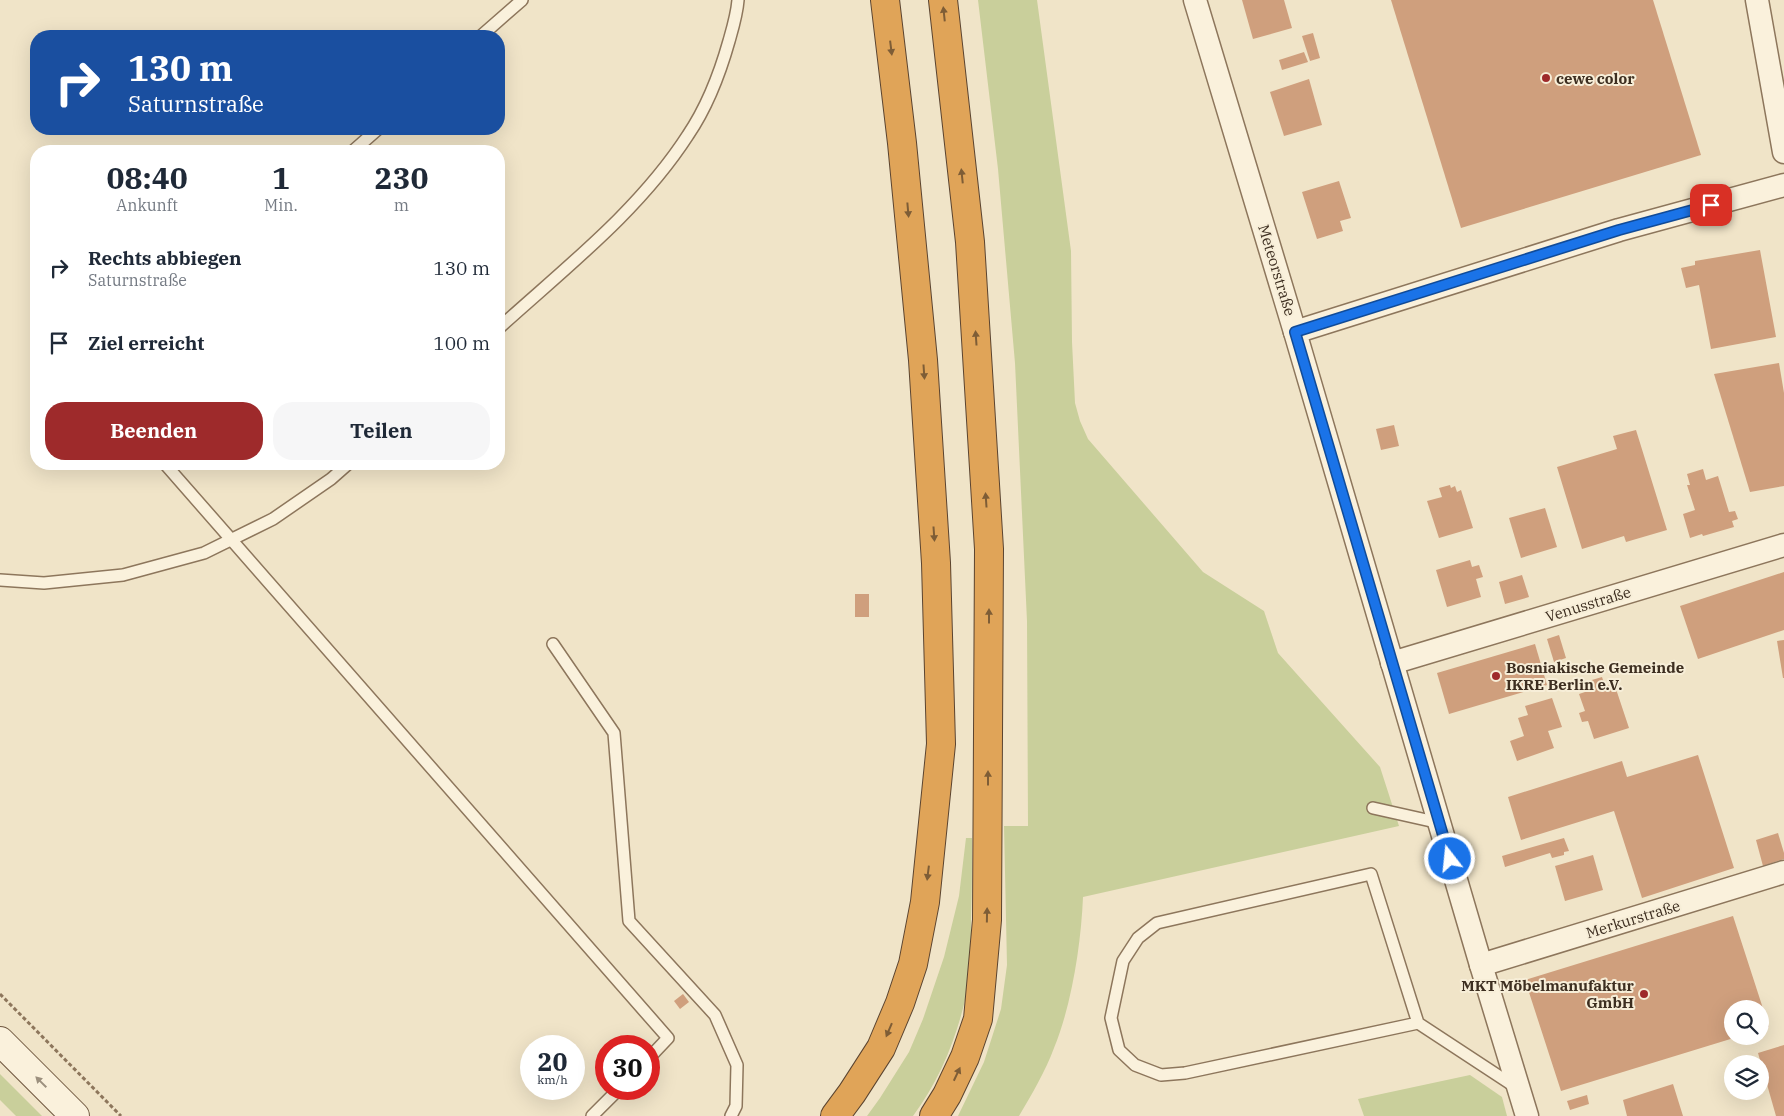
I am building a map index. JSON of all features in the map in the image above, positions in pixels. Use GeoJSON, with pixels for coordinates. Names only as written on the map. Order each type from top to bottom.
{"type":"FeatureCollection","features":[{"type":"Feature","properties":{"kind":"highway"},"geometry":{"type":"LineString","coordinates":[[835,1116],[880,1048],[900,1003],[913,964],[925,902],[941,744],[936,563],[923,360],[902,143],[885,0]]}},
{"type":"Feature","properties":{"kind":"highway"},"geometry":{"type":"LineString","coordinates":[[934,1116],[947,1095],[965,1057],[978,1019],[987,911],[989,549],[970,242],[943,0]]}},
{"type":"Feature","properties":{"kind":"main road"},"geometry":{"type":"LineString","coordinates":[[0,1041],[75,1116]]}},
{"type":"Feature","properties":{"kind":"street","name":"Meteorstraße"},"geometry":{"type":"LineString","coordinates":[[1195,0],[1295,332],[1481,965],[1528,1116]]}},
{"type":"Feature","properties":{"kind":"street"},"geometry":{"type":"LineString","coordinates":[[1757,0],[1784,152]]}},
{"type":"Feature","properties":{"kind":"street"},"geometry":{"type":"LineString","coordinates":[[1295,332],[1619,230],[1784,185]]}},
{"type":"Feature","properties":{"kind":"street","name":"Venusstraße"},"geometry":{"type":"LineString","coordinates":[[1392,663],[1784,545]]}},
{"type":"Feature","properties":{"kind":"street","name":"Merkurstraße"},"geometry":{"type":"LineString","coordinates":[[1481,965],[1784,872]]}},
{"type":"Feature","properties":{"kind":"lane"},"geometry":{"type":"LineString","coordinates":[[488,30],[522,0]]}},
{"type":"Feature","properties":{"kind":"lane"},"geometry":{"type":"LineString","coordinates":[[505,323],[620,218],[655,179],[689,135],[707,101],[723,63],[737,11],[738,0]]}},
{"type":"Feature","properties":{"kind":"lane"},"geometry":{"type":"LineString","coordinates":[[360,145],[371,135]]}},
{"type":"Feature","properties":{"kind":"lane"},"geometry":{"type":"LineString","coordinates":[[169,470],[668,1038],[660,1046]]}},
{"type":"Feature","properties":{"kind":"lane"},"geometry":{"type":"LineString","coordinates":[[0,580],[44,583],[123,575],[204,554],[272,519],[341,470]]}},
{"type":"Feature","properties":{"kind":"lane"},"geometry":{"type":"LineString","coordinates":[[553,644],[614,732],[629,921],[715,1015],[737,1065],[736,1106],[731,1116]]}},
{"type":"Feature","properties":{"kind":"lane"},"geometry":{"type":"LineString","coordinates":[[1373,808],[1440,823]]}},
{"type":"Feature","properties":{"kind":"lane"},"geometry":{"type":"LineString","coordinates":[[1418,1023],[1185,1073],[1161,1075],[1135,1065],[1119,1050],[1111,1018],[1123,961],[1138,938],[1157,923],[1371,874],[1418,1023],[1519,1089]]}},
{"type":"Feature","properties":{"kind":"lane"},"geometry":{"type":"LineString","coordinates":[[592,1116],[608,1100]]}},
{"type":"Feature","properties":{"kind":"path"},"geometry":{"type":"LineString","coordinates":[[0,994],[121,1116]]}},
{"type":"Feature","properties":{"kind":"green space"},"geometry":{"type":"Polygon","coordinates":[[[978,0],[1037,0],[1071,251],[1075,403],[1088,439],[1203,572],[1264,611],[1278,653],[1380,767],[1399,826],[1083,897],[1078,954],[1066,1012],[1047,1066],[1019,1116],[958,1116],[984,1062],[1001,1009],[1007,965],[1004,826],[1028,826],[1027,621],[1015,363],[998,169],[978,0]]]}},
{"type":"Feature","properties":{"kind":"green space"},"geometry":{"type":"Polygon","coordinates":[[[966,838],[972,838],[970,964],[967,991],[959,1024],[940,1072],[913,1116],[867,1116],[909,1052],[923,1019],[944,957],[959,896],[966,838]]]}},
{"type":"Feature","properties":{"kind":"green space"},"geometry":{"type":"Polygon","coordinates":[[[0,1074],[42,1116],[16,1116],[0,1100],[0,1074]]]}},
{"type":"Feature","properties":{"kind":"green space"},"geometry":{"type":"Polygon","coordinates":[[[1470,1075],[1502,1097],[1507,1116],[1364,1116],[1358,1099],[1470,1075]]]}},
{"type":"Feature","properties":{"kind":"building"},"geometry":{"type":"Polygon","coordinates":[[[1242,0],[1284,0],[1292,28],[1253,39],[1242,0]]]}},
{"type":"Feature","properties":{"kind":"building","name":"cewe color"},"geometry":{"type":"Polygon","coordinates":[[[1391,0],[1653,0],[1701,155],[1461,228],[1391,0]]]}},
{"type":"Feature","properties":{"kind":"building"},"geometry":{"type":"Polygon","coordinates":[[[1313,33],[1320,58],[1310,61],[1302,36],[1313,33]]]}},
{"type":"Feature","properties":{"kind":"building"},"geometry":{"type":"Polygon","coordinates":[[[1304,52],[1308,62],[1282,70],[1279,60],[1304,52]]]}},
{"type":"Feature","properties":{"kind":"building"},"geometry":{"type":"Polygon","coordinates":[[[1309,79],[1322,125],[1284,136],[1270,92],[1309,79]]]}},
{"type":"Feature","properties":{"kind":"building"},"geometry":{"type":"Polygon","coordinates":[[[1339,181],[1351,218],[1340,221],[1343,231],[1317,239],[1302,192],[1339,181]]]}},
{"type":"Feature","properties":{"kind":"building"},"geometry":{"type":"Polygon","coordinates":[[[1760,250],[1776,337],[1711,349],[1699,285],[1686,288],[1681,268],[1695,265],[1695,261],[1760,250]]]}},
{"type":"Feature","properties":{"kind":"building"},"geometry":{"type":"Polygon","coordinates":[[[1779,363],[1784,393],[1784,486],[1750,492],[1714,374],[1779,363]]]}},
{"type":"Feature","properties":{"kind":"building"},"geometry":{"type":"Polygon","coordinates":[[[1394,425],[1399,446],[1381,450],[1376,429],[1394,425]]]}},
{"type":"Feature","properties":{"kind":"building"},"geometry":{"type":"Polygon","coordinates":[[[1636,430],[1667,530],[1626,542],[1624,536],[1582,549],[1557,467],[1617,449],[1613,436],[1636,430]]]}},
{"type":"Feature","properties":{"kind":"building"},"geometry":{"type":"Polygon","coordinates":[[[1703,469],[1706,480],[1718,476],[1729,512],[1735,511],[1738,519],[1732,521],[1734,527],[1690,538],[1683,514],[1695,510],[1687,485],[1690,485],[1687,474],[1703,469]]]}},
{"type":"Feature","properties":{"kind":"building"},"geometry":{"type":"Polygon","coordinates":[[[1450,485],[1451,488],[1455,486],[1457,492],[1461,490],[1473,528],[1439,538],[1427,501],[1442,497],[1439,488],[1450,485]]]}},
{"type":"Feature","properties":{"kind":"building"},"geometry":{"type":"Polygon","coordinates":[[[1545,508],[1557,547],[1521,558],[1509,518],[1545,508]]]}},
{"type":"Feature","properties":{"kind":"building"},"geometry":{"type":"Polygon","coordinates":[[[1470,560],[1472,567],[1479,565],[1483,577],[1476,579],[1481,597],[1447,607],[1436,570],[1470,560]]]}},
{"type":"Feature","properties":{"kind":"building"},"geometry":{"type":"Polygon","coordinates":[[[1784,572],[1784,630],[1698,659],[1680,606],[1784,572]]]}},
{"type":"Feature","properties":{"kind":"building"},"geometry":{"type":"Polygon","coordinates":[[[1522,575],[1529,597],[1505,604],[1499,582],[1522,575]]]}},
{"type":"Feature","properties":{"kind":"building"},"geometry":{"type":"Polygon","coordinates":[[[855,594],[869,594],[869,617],[855,617],[855,594]]]}},
{"type":"Feature","properties":{"kind":"building"},"geometry":{"type":"Polygon","coordinates":[[[1559,635],[1566,658],[1554,662],[1547,639],[1559,635]]]}},
{"type":"Feature","properties":{"kind":"building"},"geometry":{"type":"Polygon","coordinates":[[[1784,640],[1784,678],[1783,678],[1777,641],[1784,640]]]}},
{"type":"Feature","properties":{"kind":"building"},"geometry":{"type":"Polygon","coordinates":[[[1535,644],[1547,685],[1449,714],[1437,673],[1535,644]]]}},
{"type":"Feature","properties":{"kind":"building"},"geometry":{"type":"Polygon","coordinates":[[[1602,677],[1605,686],[1614,683],[1629,728],[1594,739],[1588,721],[1582,722],[1579,713],[1585,711],[1579,694],[1588,691],[1585,682],[1602,677]]]}},
{"type":"Feature","properties":{"kind":"building"},"geometry":{"type":"Polygon","coordinates":[[[1552,698],[1562,727],[1548,731],[1554,748],[1517,761],[1510,741],[1524,736],[1518,718],[1528,715],[1525,706],[1552,698]]]}},
{"type":"Feature","properties":{"kind":"building"},"geometry":{"type":"Polygon","coordinates":[[[1698,755],[1734,868],[1642,898],[1614,811],[1521,840],[1508,797],[1622,761],[1627,777],[1698,755]]]}},
{"type":"Feature","properties":{"kind":"building"},"geometry":{"type":"Polygon","coordinates":[[[1778,833],[1784,859],[1763,866],[1756,840],[1778,833]]]}},
{"type":"Feature","properties":{"kind":"building"},"geometry":{"type":"Polygon","coordinates":[[[1564,838],[1569,851],[1564,852],[1564,855],[1552,858],[1550,853],[1505,867],[1502,856],[1564,838]]]}},
{"type":"Feature","properties":{"kind":"building"},"geometry":{"type":"Polygon","coordinates":[[[1593,855],[1603,890],[1565,901],[1555,866],[1593,855]]]}},
{"type":"Feature","properties":{"kind":"building","name":"MKT Möbelmanufaktur GmbH"},"geometry":{"type":"Polygon","coordinates":[[[1733,916],[1760,1000],[1724,1000],[1724,1041],[1561,1091],[1525,980],[1733,916]]]}},
{"type":"Feature","properties":{"kind":"building"},"geometry":{"type":"Polygon","coordinates":[[[683,994],[689,1002],[680,1009],[674,1001],[683,994]]]}},
{"type":"Feature","properties":{"kind":"building"},"geometry":{"type":"Polygon","coordinates":[[[1784,1045],[1784,1116],[1776,1116],[1769,1092],[1769,1055],[1759,1055],[1758,1053],[1784,1045]]]}},
{"type":"Feature","properties":{"kind":"building"},"geometry":{"type":"Polygon","coordinates":[[[1673,1084],[1683,1116],[1627,1116],[1623,1100],[1673,1084]]]}},
{"type":"Feature","properties":{"kind":"building"},"geometry":{"type":"Polygon","coordinates":[[[1587,1095],[1589,1104],[1570,1110],[1567,1101],[1587,1095]]]}},
{"type":"Feature","properties":{"kind":"place","name":"cewe color"},"geometry":{"type":"Point","coordinates":[1546,78]}},
{"type":"Feature","properties":{"kind":"place","name":"Bosniakische Gemeinde IKRE Berlin e.V."},"geometry":{"type":"Point","coordinates":[1496,676]}},
{"type":"Feature","properties":{"kind":"place","name":"MKT Möbelmanufaktur GmbH"},"geometry":{"type":"Point","coordinates":[1644,994]}},
{"type":"Feature","properties":{"kind":"route"},"geometry":{"type":"LineString","coordinates":[[1450,859],[1295,332],[1619,230],[1711,205]]}}]}
